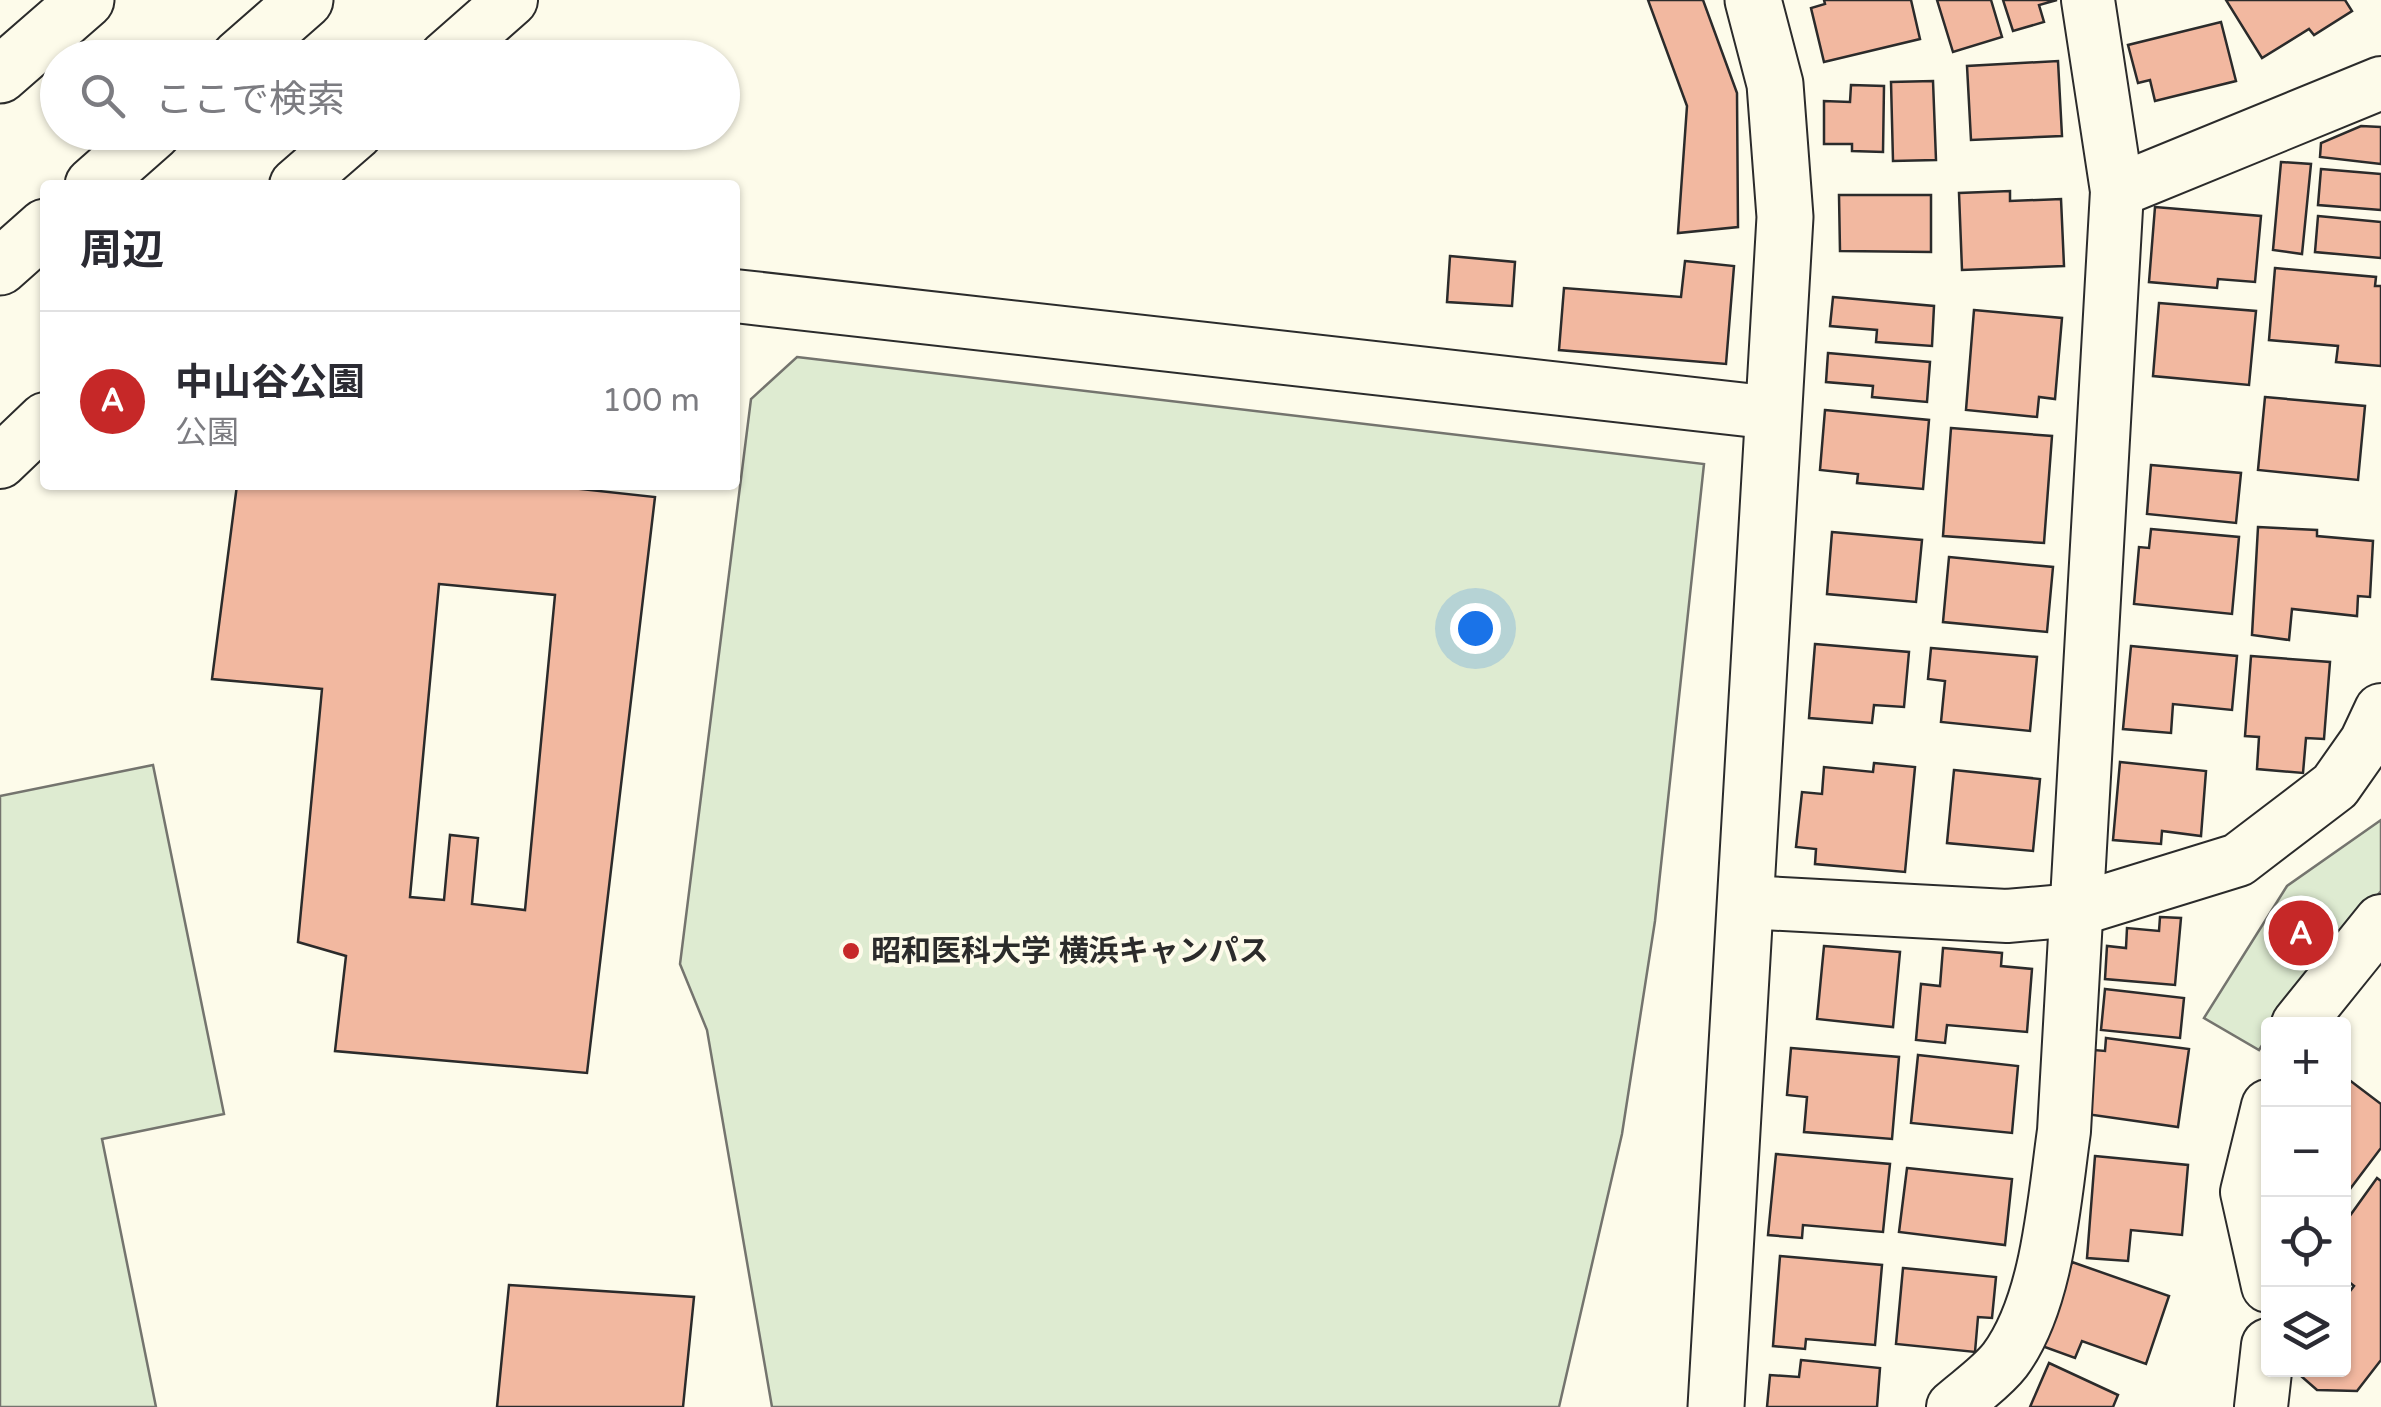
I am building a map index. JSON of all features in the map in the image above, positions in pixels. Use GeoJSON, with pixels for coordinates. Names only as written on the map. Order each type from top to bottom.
{"type":"FeatureCollection","features":[{"type":"Feature","properties":{"kind":"main road"},"geometry":{"type":"LineString","coordinates":[[40,40],[86,0]]}},
{"type":"Feature","properties":{"kind":"main road"},"geometry":{"type":"LineString","coordinates":[[259,40],[305,0]]}},
{"type":"Feature","properties":{"kind":"main road"},"geometry":{"type":"LineString","coordinates":[[1716,1407],[1786,218],[1775,84],[1753,0]]}},
{"type":"Feature","properties":{"kind":"main road"},"geometry":{"type":"LineString","coordinates":[[0,75],[40,40]]}},
{"type":"Feature","properties":{"kind":"main road"},"geometry":{"type":"LineString","coordinates":[[100,180],[134,150]]}},
{"type":"Feature","properties":{"kind":"main road"},"geometry":{"type":"LineString","coordinates":[[0,267],[40,231]]}},
{"type":"Feature","properties":{"kind":"street"},"geometry":{"type":"LineString","coordinates":[[465,40],[511,0]]}},
{"type":"Feature","properties":{"kind":"street"},"geometry":{"type":"LineString","coordinates":[[1954,1407],[2004,1360],[2030,1311],[2045,1260],[2064,1131],[2117,191],[2088,0]]}},
{"type":"Feature","properties":{"kind":"street"},"geometry":{"type":"LineString","coordinates":[[2117,191],[2381,82]]}},
{"type":"Feature","properties":{"kind":"street"},"geometry":{"type":"LineString","coordinates":[[302,180],[337,150]]}},
{"type":"Feature","properties":{"kind":"street"},"geometry":{"type":"LineString","coordinates":[[740,297],[1774,413]]}},
{"type":"Feature","properties":{"kind":"street"},"geometry":{"type":"LineString","coordinates":[[0,462],[40,424]]}},
{"type":"Feature","properties":{"kind":"street"},"geometry":{"type":"LineString","coordinates":[[1745,902],[2007,916],[2076,910],[2238,860],[2334,786],[2366,742],[2381,710]]}},
{"type":"Feature","properties":{"kind":"street"},"geometry":{"type":"LineString","coordinates":[[2304,1017],[2381,921]]}},
{"type":"Feature","properties":{"kind":"street"},"geometry":{"type":"LineString","coordinates":[[2261,1255],[2247,1192],[2268,1107]]}},
{"type":"Feature","properties":{"kind":"street"},"geometry":{"type":"LineString","coordinates":[[2261,1407],[2264,1377]]}},
{"type":"Feature","properties":{"kind":"green space"},"geometry":{"type":"Polygon","coordinates":[[[797,357],[1704,464],[1655,921],[1622,1134],[1559,1407],[772,1407],[707,1030],[680,964],[751,399],[797,357]]]}},
{"type":"Feature","properties":{"kind":"green space"},"geometry":{"type":"Polygon","coordinates":[[[153,765],[224,1114],[102,1139],[156,1407],[0,1407],[0,796],[153,765]]]}},
{"type":"Feature","properties":{"kind":"green space"},"geometry":{"type":"Polygon","coordinates":[[[2381,820],[2381,891],[2314,971],[2282,1017],[2261,1017],[2259,1050],[2204,1018],[2287,886],[2381,820]]]}},
{"type":"Feature","properties":{"kind":"building"},"geometry":{"type":"Polygon","coordinates":[[[1648,0],[1703,0],[1737,93],[1738,227],[1678,233],[1687,106],[1648,0]]]}},
{"type":"Feature","properties":{"kind":"building"},"geometry":{"type":"Polygon","coordinates":[[[1824,0],[1911,0],[1920,39],[1824,62],[1811,8],[1825,4],[1824,0]]]}},
{"type":"Feature","properties":{"kind":"building"},"geometry":{"type":"Polygon","coordinates":[[[1937,0],[1991,0],[2002,37],[1953,52],[1937,0]]]}},
{"type":"Feature","properties":{"kind":"building"},"geometry":{"type":"Polygon","coordinates":[[[2003,0],[2057,0],[2039,5],[2044,22],[2013,31],[2003,0]]]}},
{"type":"Feature","properties":{"kind":"building"},"geometry":{"type":"Polygon","coordinates":[[[2226,0],[2345,0],[2352,11],[2314,35],[2309,29],[2262,58],[2226,0]]]}},
{"type":"Feature","properties":{"kind":"building"},"geometry":{"type":"Polygon","coordinates":[[[2221,22],[2236,81],[2155,101],[2150,80],[2138,83],[2128,45],[2221,22]]]}},
{"type":"Feature","properties":{"kind":"building"},"geometry":{"type":"Polygon","coordinates":[[[2058,61],[2062,136],[1971,140],[1967,66],[2058,61]]]}},
{"type":"Feature","properties":{"kind":"building"},"geometry":{"type":"Polygon","coordinates":[[[1933,81],[1936,160],[1893,161],[1891,82],[1933,81]]]}},
{"type":"Feature","properties":{"kind":"building"},"geometry":{"type":"Polygon","coordinates":[[[1851,85],[1884,86],[1883,152],[1852,151],[1852,144],[1824,144],[1824,101],[1850,102],[1851,85]]]}},
{"type":"Feature","properties":{"kind":"building"},"geometry":{"type":"Polygon","coordinates":[[[2361,126],[2381,127],[2381,164],[2320,157],[2321,143],[2361,126]]]}},
{"type":"Feature","properties":{"kind":"building"},"geometry":{"type":"Polygon","coordinates":[[[2281,162],[2311,164],[2302,254],[2273,250],[2281,162]]]}},
{"type":"Feature","properties":{"kind":"building"},"geometry":{"type":"Polygon","coordinates":[[[2321,169],[2381,174],[2381,210],[2318,205],[2321,169]]]}},
{"type":"Feature","properties":{"kind":"building"},"geometry":{"type":"Polygon","coordinates":[[[2010,191],[2010,201],[2061,199],[2064,266],[1962,270],[1959,193],[2010,191]]]}},
{"type":"Feature","properties":{"kind":"building"},"geometry":{"type":"Polygon","coordinates":[[[1839,195],[1931,195],[1931,252],[1840,251],[1839,195]]]}},
{"type":"Feature","properties":{"kind":"building"},"geometry":{"type":"Polygon","coordinates":[[[2155,207],[2261,216],[2255,282],[2218,279],[2217,288],[2149,282],[2155,207]]]}},
{"type":"Feature","properties":{"kind":"building"},"geometry":{"type":"Polygon","coordinates":[[[2318,216],[2381,222],[2381,258],[2315,252],[2318,216]]]}},
{"type":"Feature","properties":{"kind":"building"},"geometry":{"type":"Polygon","coordinates":[[[1450,256],[1515,262],[1512,306],[1447,302],[1450,256]]]}},
{"type":"Feature","properties":{"kind":"building"},"geometry":{"type":"Polygon","coordinates":[[[1685,261],[1734,266],[1726,364],[1559,350],[1564,288],[1681,297],[1685,261]]]}},
{"type":"Feature","properties":{"kind":"building"},"geometry":{"type":"Polygon","coordinates":[[[2275,268],[2376,277],[2375,286],[2381,286],[2381,366],[2336,362],[2338,346],[2269,340],[2275,268]]]}},
{"type":"Feature","properties":{"kind":"building"},"geometry":{"type":"Polygon","coordinates":[[[1833,297],[1934,306],[1932,346],[1876,342],[1877,330],[1830,326],[1833,297]]]}},
{"type":"Feature","properties":{"kind":"building"},"geometry":{"type":"Polygon","coordinates":[[[2159,303],[2256,311],[2249,385],[2153,376],[2159,303]]]}},
{"type":"Feature","properties":{"kind":"building"},"geometry":{"type":"Polygon","coordinates":[[[1974,310],[2062,318],[2055,399],[2039,397],[2037,417],[1966,410],[1974,310]]]}},
{"type":"Feature","properties":{"kind":"building"},"geometry":{"type":"Polygon","coordinates":[[[1828,353],[1930,362],[1927,402],[1872,397],[1873,386],[1826,382],[1828,353]]]}},
{"type":"Feature","properties":{"kind":"building"},"geometry":{"type":"Polygon","coordinates":[[[2265,397],[2365,406],[2358,480],[2258,470],[2265,397]]]}},
{"type":"Feature","properties":{"kind":"building"},"geometry":{"type":"Polygon","coordinates":[[[1825,410],[1929,420],[1923,489],[1857,483],[1858,474],[1820,470],[1825,410]]]}},
{"type":"Feature","properties":{"kind":"building"},"geometry":{"type":"Polygon","coordinates":[[[1951,428],[2052,436],[2044,543],[1943,536],[1951,428]]]}},
{"type":"Feature","properties":{"kind":"building"},"geometry":{"type":"Polygon","coordinates":[[[2151,465],[2241,473],[2236,523],[2147,514],[2151,465]]]}},
{"type":"Feature","properties":{"kind":"building"},"geometry":{"type":"Polygon","coordinates":[[[236,490],[590,490],[655,497],[587,1073],[335,1051],[346,956],[298,942],[322,689],[212,679],[236,490]],[[439,584],[410,897],[444,900],[450,835],[478,838],[472,904],[525,910],[555,595],[439,584]]]}},
{"type":"Feature","properties":{"kind":"building"},"geometry":{"type":"Polygon","coordinates":[[[2258,527],[2317,530],[2317,536],[2373,541],[2370,597],[2358,596],[2357,616],[2292,609],[2289,640],[2252,635],[2258,527]]]}},
{"type":"Feature","properties":{"kind":"building"},"geometry":{"type":"Polygon","coordinates":[[[2151,529],[2239,537],[2232,614],[2134,604],[2139,547],[2149,548],[2151,529]]]}},
{"type":"Feature","properties":{"kind":"building"},"geometry":{"type":"Polygon","coordinates":[[[1832,532],[1922,540],[1916,602],[1827,594],[1832,532]]]}},
{"type":"Feature","properties":{"kind":"building"},"geometry":{"type":"Polygon","coordinates":[[[1949,557],[2053,567],[2047,632],[1943,622],[1949,557]]]}},
{"type":"Feature","properties":{"kind":"building"},"geometry":{"type":"Polygon","coordinates":[[[1815,644],[1909,652],[1904,707],[1874,705],[1872,723],[1809,718],[1815,644]]]}},
{"type":"Feature","properties":{"kind":"building"},"geometry":{"type":"Polygon","coordinates":[[[2131,646],[2237,656],[2232,710],[2173,704],[2171,733],[2123,729],[2131,646]]]}},
{"type":"Feature","properties":{"kind":"building"},"geometry":{"type":"Polygon","coordinates":[[[1931,648],[2037,657],[2030,731],[1941,722],[1945,681],[1928,679],[1931,648]]]}},
{"type":"Feature","properties":{"kind":"building"},"geometry":{"type":"Polygon","coordinates":[[[2251,656],[2330,662],[2324,739],[2306,738],[2303,773],[2257,769],[2259,737],[2245,736],[2251,656]]]}},
{"type":"Feature","properties":{"kind":"building"},"geometry":{"type":"Polygon","coordinates":[[[2120,762],[2206,771],[2201,836],[2162,831],[2161,844],[2113,840],[2120,762]]]}},
{"type":"Feature","properties":{"kind":"building"},"geometry":{"type":"Polygon","coordinates":[[[1874,763],[1915,767],[1905,872],[1815,864],[1816,849],[1796,847],[1802,792],[1822,794],[1824,767],[1873,772],[1874,763]]]}},
{"type":"Feature","properties":{"kind":"building"},"geometry":{"type":"Polygon","coordinates":[[[1954,770],[2040,779],[2033,851],[1947,843],[1954,770]]]}},
{"type":"Feature","properties":{"kind":"building"},"geometry":{"type":"Polygon","coordinates":[[[2160,917],[2181,918],[2175,985],[2105,979],[2107,946],[2126,948],[2127,928],[2159,931],[2160,917]]]}},
{"type":"Feature","properties":{"kind":"building"},"geometry":{"type":"Polygon","coordinates":[[[1824,946],[1900,952],[1893,1027],[1817,1019],[1824,946]]]}},
{"type":"Feature","properties":{"kind":"building"},"geometry":{"type":"Polygon","coordinates":[[[1943,948],[2002,953],[2001,966],[2032,969],[2027,1032],[1947,1025],[1945,1043],[1916,1040],[1921,984],[1940,986],[1943,948]]]}},
{"type":"Feature","properties":{"kind":"building"},"geometry":{"type":"Polygon","coordinates":[[[2105,989],[2184,998],[2180,1038],[2101,1030],[2105,989]]]}},
{"type":"Feature","properties":{"kind":"building"},"geometry":{"type":"Polygon","coordinates":[[[2106,1038],[2189,1049],[2178,1127],[2086,1114],[2094,1050],[2105,1051],[2106,1038]]]}},
{"type":"Feature","properties":{"kind":"building"},"geometry":{"type":"Polygon","coordinates":[[[1791,1048],[1899,1057],[1892,1139],[1804,1132],[1807,1097],[1787,1095],[1791,1048]]]}},
{"type":"Feature","properties":{"kind":"building"},"geometry":{"type":"Polygon","coordinates":[[[1918,1055],[2018,1066],[2012,1133],[1911,1123],[1918,1055]]]}},
{"type":"Feature","properties":{"kind":"building"},"geometry":{"type":"Polygon","coordinates":[[[2351,1081],[2381,1104],[2381,1148],[2351,1188],[2351,1081]]]}},
{"type":"Feature","properties":{"kind":"building"},"geometry":{"type":"Polygon","coordinates":[[[1776,1154],[1890,1164],[1883,1232],[1803,1225],[1802,1238],[1768,1235],[1776,1154]]]}},
{"type":"Feature","properties":{"kind":"building"},"geometry":{"type":"Polygon","coordinates":[[[2095,1156],[2188,1165],[2182,1235],[2131,1230],[2128,1261],[2087,1258],[2095,1156]]]}},
{"type":"Feature","properties":{"kind":"building"},"geometry":{"type":"Polygon","coordinates":[[[1907,1168],[2012,1179],[2005,1245],[1899,1232],[1907,1168]]]}},
{"type":"Feature","properties":{"kind":"building"},"geometry":{"type":"Polygon","coordinates":[[[2377,1178],[2381,1181],[2381,1360],[2357,1391],[2317,1390],[2302,1377],[2351,1377],[2351,1214],[2377,1178]]]}},
{"type":"Feature","properties":{"kind":"building"},"geometry":{"type":"Polygon","coordinates":[[[1780,1256],[1882,1265],[1875,1345],[1806,1339],[1805,1349],[1773,1346],[1780,1256]]]}},
{"type":"Feature","properties":{"kind":"building"},"geometry":{"type":"Polygon","coordinates":[[[2072,1262],[2169,1296],[2146,1364],[2082,1341],[2075,1358],[2042,1346],[2072,1262]]]}},
{"type":"Feature","properties":{"kind":"building"},"geometry":{"type":"Polygon","coordinates":[[[1903,1268],[1996,1277],[1992,1318],[1978,1317],[1975,1352],[1896,1344],[1903,1268]]]}},
{"type":"Feature","properties":{"kind":"building"},"geometry":{"type":"Polygon","coordinates":[[[509,1285],[694,1297],[683,1407],[497,1407],[509,1285]]]}},
{"type":"Feature","properties":{"kind":"building"},"geometry":{"type":"Polygon","coordinates":[[[1801,1360],[1880,1368],[1877,1407],[1767,1407],[1770,1375],[1799,1377],[1801,1360]]]}},
{"type":"Feature","properties":{"kind":"building"},"geometry":{"type":"Polygon","coordinates":[[[2049,1363],[2118,1395],[2113,1407],[2030,1407],[2049,1363]]]}},
{"type":"Feature","properties":{"kind":"place","name":"中山谷公園"},"geometry":{"type":"Point","coordinates":[2301,933]}},
{"type":"Feature","properties":{"kind":"place","name":"昭和医科大学 横浜キャンパス"},"geometry":{"type":"Point","coordinates":[851,951]}}]}
